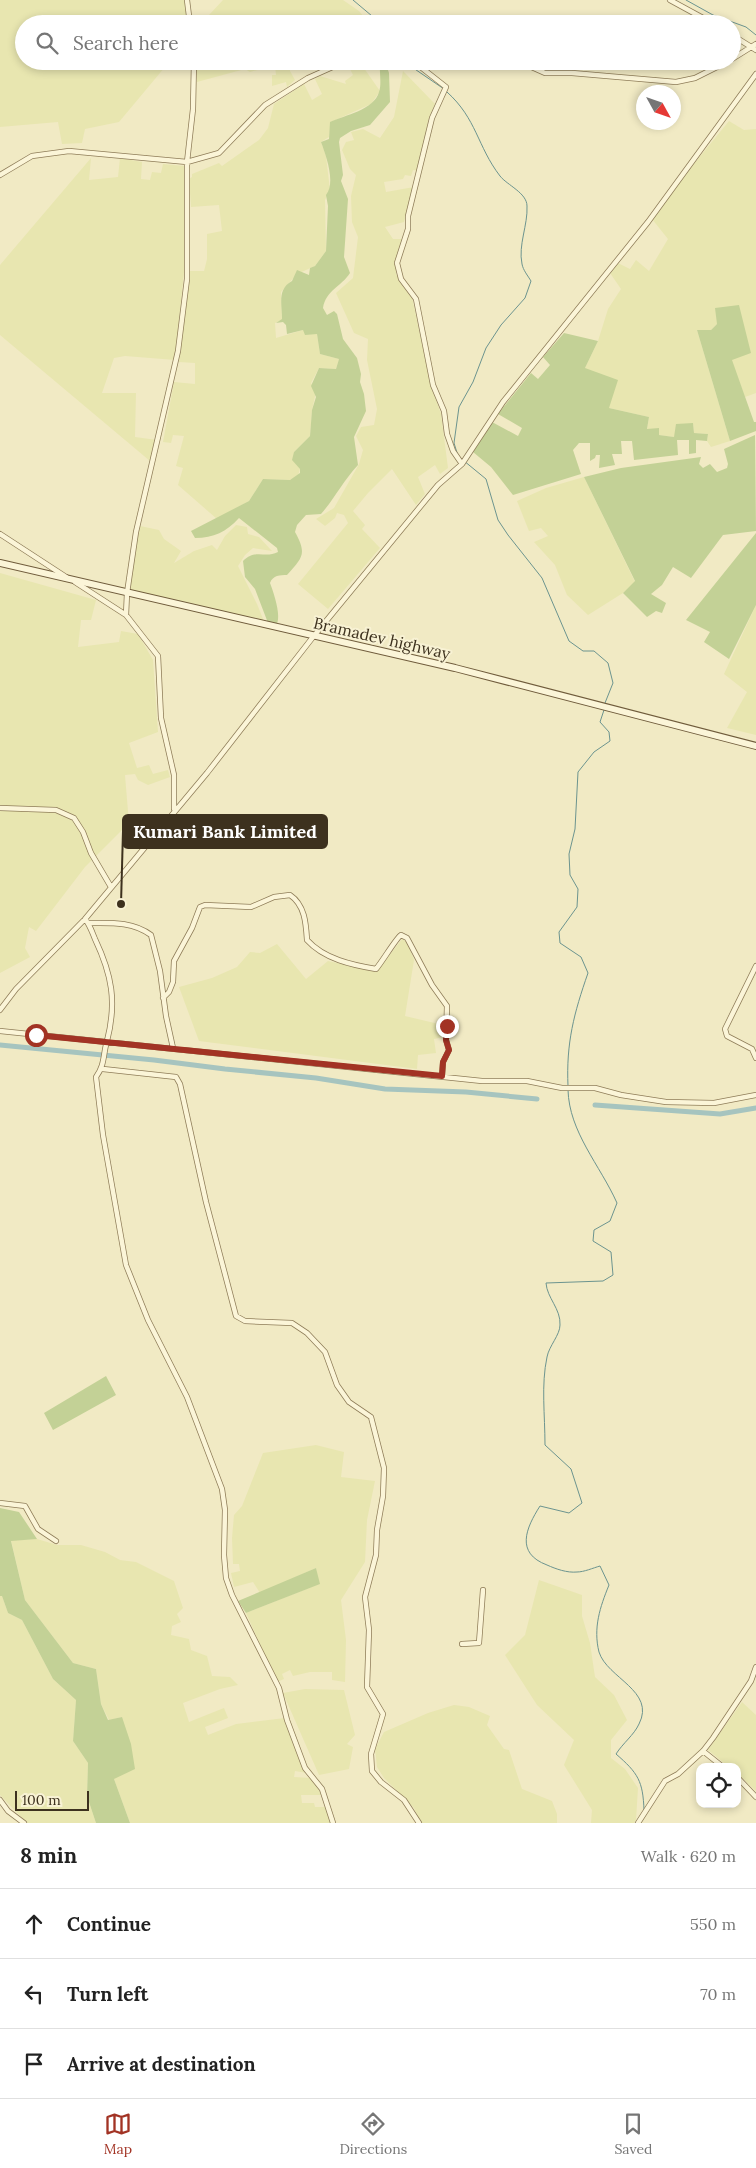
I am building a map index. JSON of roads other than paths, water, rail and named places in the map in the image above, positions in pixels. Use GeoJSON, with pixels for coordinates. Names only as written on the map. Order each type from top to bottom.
{"type":"FeatureCollection","features":[{"type":"Feature","properties":{"kind":"street"},"geometry":{"type":"LineString","coordinates":[[187,0],[189,15]]}},
{"type":"Feature","properties":{"kind":"street"},"geometry":{"type":"LineString","coordinates":[[670,0],[698,15]]}},
{"type":"Feature","properties":{"kind":"street"},"geometry":{"type":"LineString","coordinates":[[741,40],[755,47]]}},
{"type":"Feature","properties":{"kind":"street"},"geometry":{"type":"LineString","coordinates":[[741,54],[755,47]]}},
{"type":"Feature","properties":{"kind":"street"},"geometry":{"type":"LineString","coordinates":[[126,615],[127,592],[136,532],[178,351],[188,279],[187,162],[193,109],[194,70]]}},
{"type":"Feature","properties":{"kind":"street"},"geometry":{"type":"LineString","coordinates":[[0,174],[32,156],[69,151],[187,162],[219,153],[264,105],[308,78],[326,70]]}},
{"type":"Feature","properties":{"kind":"street"},"geometry":{"type":"LineString","coordinates":[[424,70],[446,87],[432,118],[408,216],[408,229],[397,263],[401,279],[416,299],[433,385],[444,412],[447,434],[453,451],[462,464]]}},
{"type":"Feature","properties":{"kind":"street"},"geometry":{"type":"LineString","coordinates":[[538,70],[545,73],[572,73],[676,82],[695,78],[711,70]]}},
{"type":"Feature","properties":{"kind":"street"},"geometry":{"type":"LineString","coordinates":[[0,1010],[16,988],[86,921],[111,887],[207,773],[313,637],[438,484],[462,464],[503,402],[648,222],[756,74]]}},
{"type":"Feature","properties":{"kind":"street"},"geometry":{"type":"LineString","coordinates":[[0,534],[126,615],[158,656],[161,718],[174,775],[174,810]]}},
{"type":"Feature","properties":{"kind":"street","name":"Bramadev highway"},"geometry":{"type":"LineString","coordinates":[[0,563],[313,637],[455,668],[756,746]]}},
{"type":"Feature","properties":{"kind":"street"},"geometry":{"type":"LineString","coordinates":[[0,808],[56,810],[74,818],[83,832],[91,853],[111,887]]}},
{"type":"Feature","properties":{"kind":"street"},"geometry":{"type":"LineString","coordinates":[[163,998],[169,992],[173,982],[174,961],[192,928],[200,906],[251,907],[274,897],[290,895],[297,899],[306,921],[307,940],[316,950],[327,956],[376,969],[392,950],[396,938],[401,935],[407,938],[432,985],[447,1006],[446,1040],[449,1050],[443,1062],[442,1076]]}},
{"type":"Feature","properties":{"kind":"street"},"geometry":{"type":"LineString","coordinates":[[86,921],[135,926],[151,935],[160,971],[163,998],[173,1048]]}},
{"type":"Feature","properties":{"kind":"street"},"geometry":{"type":"LineString","coordinates":[[86,921],[107,964],[111,982],[111,1029],[105,1049],[103,1069],[96,1077],[126,1265],[148,1320],[187,1397],[193,1418],[222,1489],[226,1578],[232,1595],[279,1688],[286,1720],[305,1768],[322,1789],[333,1823]]}},
{"type":"Feature","properties":{"kind":"street"},"geometry":{"type":"LineString","coordinates":[[756,966],[725,1029],[727,1036],[752,1049],[756,1058]]}},
{"type":"Feature","properties":{"kind":"street"},"geometry":{"type":"LineString","coordinates":[[0,1031],[107,1040],[482,1080],[527,1081],[562,1088],[595,1088],[621,1095],[666,1102],[714,1102],[756,1095]]}},
{"type":"Feature","properties":{"kind":"street"},"geometry":{"type":"LineString","coordinates":[[103,1069],[176,1077],[180,1084],[206,1202],[236,1316],[245,1322],[292,1323],[307,1333],[325,1352],[338,1385],[349,1402],[371,1417],[384,1468],[383,1496],[377,1530],[376,1554],[365,1597],[369,1630],[367,1687],[383,1714],[371,1754],[372,1771],[404,1800],[419,1823]]}},
{"type":"Feature","properties":{"kind":"street"},"geometry":{"type":"LineString","coordinates":[[0,1503],[24,1506],[38,1529],[56,1541]]}},
{"type":"Feature","properties":{"kind":"street"},"geometry":{"type":"LineString","coordinates":[[462,1644],[479,1643],[483,1590]]}},
{"type":"Feature","properties":{"kind":"street"},"geometry":{"type":"LineString","coordinates":[[638,1823],[665,1781],[678,1774],[704,1751],[732,1713],[751,1681],[756,1667]]}},
{"type":"Feature","properties":{"kind":"street"},"geometry":{"type":"LineString","coordinates":[[704,1751],[718,1763]]}},
{"type":"Feature","properties":{"kind":"street"},"geometry":{"type":"LineString","coordinates":[[741,1781],[756,1797]]}},
{"type":"Feature","properties":{"kind":"street"},"geometry":{"type":"LineString","coordinates":[[0,1800],[8,1811],[24,1823]]}},
{"type":"Feature","properties":{"kind":"waterway"},"geometry":{"type":"LineString","coordinates":[[353,0],[371,15]]}},
{"type":"Feature","properties":{"kind":"waterway"},"geometry":{"type":"LineString","coordinates":[[686,0],[713,15]]}},
{"type":"Feature","properties":{"kind":"waterway"},"geometry":{"type":"LineString","coordinates":[[741,25],[756,35]]}},
{"type":"Feature","properties":{"kind":"waterway"},"geometry":{"type":"LineString","coordinates":[[416,70],[444,89]]}},
{"type":"Feature","properties":{"kind":"waterway"},"geometry":{"type":"LineString","coordinates":[[447,92],[465,112],[492,165],[500,176],[520,193],[526,201],[527,213],[521,257],[523,268],[531,281],[525,298],[501,325],[486,348],[473,382],[459,407],[454,443],[458,456],[486,479],[498,520],[542,578],[569,641],[583,651],[594,651],[608,663],[613,683],[605,703]]}},
{"type":"Feature","properties":{"kind":"waterway"},"geometry":{"type":"LineString","coordinates":[[568,1086],[568,1056],[572,1028],[588,973],[581,957],[560,943],[559,932],[577,907],[578,889],[570,875],[569,854],[575,829],[578,772],[594,752],[610,741],[609,732],[600,722],[604,710]]}},
{"type":"Feature","properties":{"kind":"waterway"},"geometry":{"type":"LineString","coordinates":[[0,1045],[316,1078],[385,1089],[466,1092],[537,1099]]}},
{"type":"Feature","properties":{"kind":"waterway"},"geometry":{"type":"LineString","coordinates":[[568,1090],[570,1105],[579,1134],[617,1203],[610,1221],[594,1230],[593,1241],[611,1252],[613,1275],[603,1281],[546,1283],[560,1319],[560,1329],[548,1353],[545,1368],[545,1445],[571,1469],[582,1503],[569,1513],[540,1506],[531,1523],[526,1539],[530,1554],[537,1560],[569,1572],[586,1571],[600,1566],[609,1585],[598,1618],[597,1643],[604,1661],[628,1685],[641,1702],[642,1712],[639,1724],[616,1754],[630,1767],[638,1778],[641,1785],[644,1810]]}},
{"type":"Feature","properties":{"kind":"waterway"},"geometry":{"type":"LineString","coordinates":[[595,1105],[720,1114],[756,1108]]}},
{"type":"Feature","properties":{"kind":"place","name":"Kumari Bank Limited"},"geometry":{"type":"Point","coordinates":[121,904]}}]}
